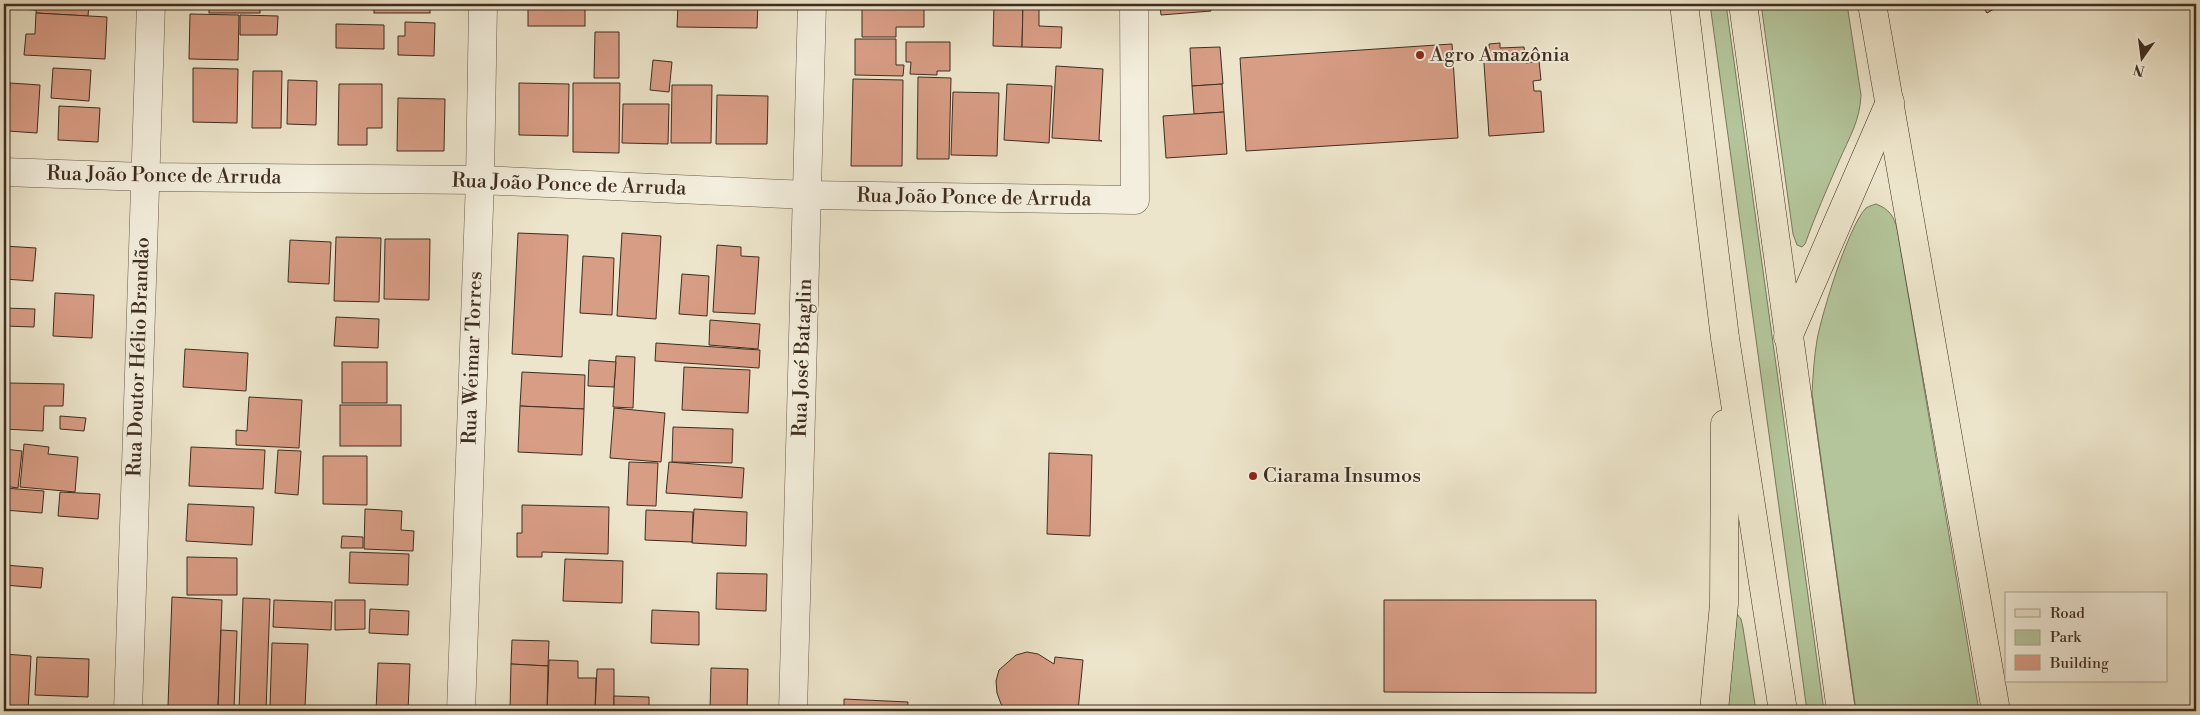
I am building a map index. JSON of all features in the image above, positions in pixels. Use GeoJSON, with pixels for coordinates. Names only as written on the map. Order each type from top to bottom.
{"type":"FeatureCollection","features":[{"type":"Feature","properties":{"kind":"main road"},"geometry":{"type":"LineString","coordinates":[[1684,4],[1725,338],[1783,711]]}},
{"type":"Feature","properties":{"kind":"main road"},"geometry":{"type":"LineString","coordinates":[[1743,4],[1841,711]]}},
{"type":"Feature","properties":{"kind":"main road"},"geometry":{"type":"LineString","coordinates":[[1872,4],[1996,711]]}},
{"type":"Feature","properties":{"kind":"main road"},"geometry":{"type":"LineString","coordinates":[[1788,337],[1890,102]]}},
{"type":"Feature","properties":{"kind":"main road"},"geometry":{"type":"LineString","coordinates":[[1714,711],[1724,604],[1725,338]]}},
{"type":"Feature","properties":{"kind":"street","name":"Rua Doutor Hélio Brandão"},"geometry":{"type":"LineString","coordinates":[[128,711],[151,4]]}},
{"type":"Feature","properties":{"kind":"street","name":"Rua Weimar Torres"},"geometry":{"type":"LineString","coordinates":[[461,711],[480,180],[483,4]]}},
{"type":"Feature","properties":{"kind":"street","name":"Rua José Bataglin"},"geometry":{"type":"LineString","coordinates":[[793,711],[812,4]]}},
{"type":"Feature","properties":{"kind":"street","name":"Rua João Ponce de Arruda"},"geometry":{"type":"LineString","coordinates":[[4,172],[145,178],[480,180],[808,195],[1135,200],[1134,4]]}},
{"type":"Feature","properties":{"kind":"green space"},"geometry":{"type":"Polygon","coordinates":[[[1710,4],[1726,4],[1824,711],[1807,711],[1710,4]]]}},
{"type":"Feature","properties":{"kind":"green space"},"geometry":{"type":"Polygon","coordinates":[[[1761,4],[1847,4],[1861,95],[1859,113],[1805,244],[1802,247],[1797,245],[1793,234],[1761,4]]]}},
{"type":"Feature","properties":{"kind":"green space"},"geometry":{"type":"Polygon","coordinates":[[[1876,204],[1890,214],[1897,229],[1979,711],[1856,711],[1812,393],[1817,340],[1837,271],[1851,233],[1859,218],[1866,208],[1876,204]]]}},
{"type":"Feature","properties":{"kind":"green space"},"geometry":{"type":"Polygon","coordinates":[[[1737,614],[1741,619],[1743,628],[1756,711],[1726,711],[1737,614]]]}},
{"type":"Feature","properties":{"kind":"building"},"geometry":{"type":"Polygon","coordinates":[[[4,4],[36,4],[36,10],[4,8],[4,4]]]}},
{"type":"Feature","properties":{"kind":"building"},"geometry":{"type":"Polygon","coordinates":[[[37,4],[89,4],[88,16],[36,13],[37,4]]]}},
{"type":"Feature","properties":{"kind":"building"},"geometry":{"type":"Polygon","coordinates":[[[209,4],[260,4],[260,13],[209,13],[209,4]]]}},
{"type":"Feature","properties":{"kind":"building"},"geometry":{"type":"Polygon","coordinates":[[[374,4],[430,4],[430,13],[374,13],[374,4]]]}},
{"type":"Feature","properties":{"kind":"building"},"geometry":{"type":"Polygon","coordinates":[[[528,4],[585,4],[585,26],[528,26],[528,4]]]}},
{"type":"Feature","properties":{"kind":"building"},"geometry":{"type":"Polygon","coordinates":[[[678,4],[758,4],[757,28],[677,27],[678,4]]]}},
{"type":"Feature","properties":{"kind":"building"},"geometry":{"type":"Polygon","coordinates":[[[862,4],[924,4],[924,27],[896,27],[896,37],[862,37],[862,4]]]}},
{"type":"Feature","properties":{"kind":"building"},"geometry":{"type":"Polygon","coordinates":[[[994,4],[1023,4],[1022,47],[993,46],[994,4]]]}},
{"type":"Feature","properties":{"kind":"building"},"geometry":{"type":"Polygon","coordinates":[[[1023,4],[1039,4],[1039,26],[1062,27],[1061,48],[1022,47],[1023,4]]]}},
{"type":"Feature","properties":{"kind":"building"},"geometry":{"type":"Polygon","coordinates":[[[1160,4],[1211,4],[1211,11],[1161,15],[1160,4]]]}},
{"type":"Feature","properties":{"kind":"building"},"geometry":{"type":"Polygon","coordinates":[[[1981,4],[2003,4],[1987,13],[1981,4]]]}},
{"type":"Feature","properties":{"kind":"building"},"geometry":{"type":"Polygon","coordinates":[[[36,13],[107,17],[105,59],[24,55],[26,34],[35,34],[36,13]]]}},
{"type":"Feature","properties":{"kind":"building"},"geometry":{"type":"Polygon","coordinates":[[[190,14],[239,15],[238,60],[189,59],[190,14]]]}},
{"type":"Feature","properties":{"kind":"building"},"geometry":{"type":"Polygon","coordinates":[[[240,15],[278,16],[277,35],[240,35],[240,15]]]}},
{"type":"Feature","properties":{"kind":"building"},"geometry":{"type":"Polygon","coordinates":[[[405,22],[435,23],[434,56],[398,55],[398,36],[405,36],[405,22]]]}},
{"type":"Feature","properties":{"kind":"building"},"geometry":{"type":"Polygon","coordinates":[[[336,24],[384,25],[384,49],[336,48],[336,24]]]}},
{"type":"Feature","properties":{"kind":"building"},"geometry":{"type":"Polygon","coordinates":[[[595,32],[619,32],[619,78],[594,78],[595,32]]]}},
{"type":"Feature","properties":{"kind":"building"},"geometry":{"type":"Polygon","coordinates":[[[855,39],[896,39],[896,65],[904,65],[903,76],[855,75],[855,39]]]}},
{"type":"Feature","properties":{"kind":"building"},"geometry":{"type":"Polygon","coordinates":[[[906,42],[950,42],[950,71],[937,71],[937,75],[910,74],[911,62],[906,62],[906,42]]]}},
{"type":"Feature","properties":{"kind":"building"},"geometry":{"type":"Polygon","coordinates":[[[1500,43],[1500,48],[1524,47],[1526,63],[1539,61],[1541,80],[1533,81],[1534,91],[1541,91],[1544,132],[1489,136],[1483,49],[1489,49],[1489,44],[1500,43]]]}},
{"type":"Feature","properties":{"kind":"building"},"geometry":{"type":"Polygon","coordinates":[[[1452,44],[1458,138],[1246,151],[1240,58],[1452,44]]]}},
{"type":"Feature","properties":{"kind":"building"},"geometry":{"type":"Polygon","coordinates":[[[1220,47],[1223,84],[1192,86],[1190,48],[1220,47]]]}},
{"type":"Feature","properties":{"kind":"building"},"geometry":{"type":"Polygon","coordinates":[[[653,60],[672,62],[669,92],[650,90],[653,60]]]}},
{"type":"Feature","properties":{"kind":"building"},"geometry":{"type":"Polygon","coordinates":[[[1056,66],[1103,69],[1099,140],[1102,141],[1052,138],[1056,66]]]}},
{"type":"Feature","properties":{"kind":"building"},"geometry":{"type":"Polygon","coordinates":[[[53,68],[91,70],[89,101],[51,98],[53,68]]]}},
{"type":"Feature","properties":{"kind":"building"},"geometry":{"type":"Polygon","coordinates":[[[193,68],[238,69],[237,123],[193,122],[193,68]]]}},
{"type":"Feature","properties":{"kind":"building"},"geometry":{"type":"Polygon","coordinates":[[[4,70],[8,71],[4,147],[4,70]]]}},
{"type":"Feature","properties":{"kind":"building"},"geometry":{"type":"Polygon","coordinates":[[[253,71],[282,71],[281,128],[252,128],[253,71]]]}},
{"type":"Feature","properties":{"kind":"building"},"geometry":{"type":"Polygon","coordinates":[[[918,77],[951,78],[949,159],[917,159],[918,77]]]}},
{"type":"Feature","properties":{"kind":"building"},"geometry":{"type":"Polygon","coordinates":[[[853,79],[903,80],[902,166],[851,166],[853,79]]]}},
{"type":"Feature","properties":{"kind":"building"},"geometry":{"type":"Polygon","coordinates":[[[288,80],[317,81],[316,125],[287,124],[288,80]]]}},
{"type":"Feature","properties":{"kind":"building"},"geometry":{"type":"Polygon","coordinates":[[[10,83],[40,85],[37,133],[8,131],[10,83]]]}},
{"type":"Feature","properties":{"kind":"building"},"geometry":{"type":"Polygon","coordinates":[[[519,83],[569,84],[568,136],[519,135],[519,83]]]}},
{"type":"Feature","properties":{"kind":"building"},"geometry":{"type":"Polygon","coordinates":[[[573,83],[620,83],[619,153],[573,152],[573,83]]]}},
{"type":"Feature","properties":{"kind":"building"},"geometry":{"type":"Polygon","coordinates":[[[339,84],[382,84],[382,128],[367,128],[367,145],[338,145],[339,84]]]}},
{"type":"Feature","properties":{"kind":"building"},"geometry":{"type":"Polygon","coordinates":[[[1007,84],[1052,86],[1049,143],[1004,140],[1007,84]]]}},
{"type":"Feature","properties":{"kind":"building"},"geometry":{"type":"Polygon","coordinates":[[[1222,84],[1224,112],[1194,114],[1192,86],[1222,84]]]}},
{"type":"Feature","properties":{"kind":"building"},"geometry":{"type":"Polygon","coordinates":[[[672,85],[712,85],[711,143],[671,143],[672,85]]]}},
{"type":"Feature","properties":{"kind":"building"},"geometry":{"type":"Polygon","coordinates":[[[953,92],[999,93],[997,156],[951,155],[953,92]]]}},
{"type":"Feature","properties":{"kind":"building"},"geometry":{"type":"Polygon","coordinates":[[[717,95],[768,96],[767,144],[716,144],[717,95]]]}},
{"type":"Feature","properties":{"kind":"building"},"geometry":{"type":"Polygon","coordinates":[[[398,98],[445,99],[444,151],[397,151],[398,98]]]}},
{"type":"Feature","properties":{"kind":"building"},"geometry":{"type":"Polygon","coordinates":[[[623,104],[669,104],[668,144],[622,143],[623,104]]]}},
{"type":"Feature","properties":{"kind":"building"},"geometry":{"type":"Polygon","coordinates":[[[59,106],[100,108],[98,142],[58,140],[59,106]]]}},
{"type":"Feature","properties":{"kind":"building"},"geometry":{"type":"Polygon","coordinates":[[[1224,112],[1227,154],[1166,158],[1163,116],[1224,112]]]}},
{"type":"Feature","properties":{"kind":"building"},"geometry":{"type":"Polygon","coordinates":[[[518,233],[568,235],[562,357],[512,354],[518,233]]]}},
{"type":"Feature","properties":{"kind":"building"},"geometry":{"type":"Polygon","coordinates":[[[622,233],[661,236],[656,319],[617,316],[622,233]]]}},
{"type":"Feature","properties":{"kind":"building"},"geometry":{"type":"Polygon","coordinates":[[[336,237],[381,238],[379,302],[334,301],[336,237]]]}},
{"type":"Feature","properties":{"kind":"building"},"geometry":{"type":"Polygon","coordinates":[[[385,239],[430,239],[429,300],[384,299],[385,239]]]}},
{"type":"Feature","properties":{"kind":"building"},"geometry":{"type":"Polygon","coordinates":[[[290,240],[331,242],[329,284],[288,282],[290,240]]]}},
{"type":"Feature","properties":{"kind":"building"},"geometry":{"type":"Polygon","coordinates":[[[717,245],[741,247],[741,256],[759,257],[755,314],[713,312],[717,245]]]}},
{"type":"Feature","properties":{"kind":"building"},"geometry":{"type":"Polygon","coordinates":[[[4,246],[36,248],[33,281],[4,279],[4,246]]]}},
{"type":"Feature","properties":{"kind":"building"},"geometry":{"type":"Polygon","coordinates":[[[583,256],[614,258],[612,315],[580,313],[583,256]]]}},
{"type":"Feature","properties":{"kind":"building"},"geometry":{"type":"Polygon","coordinates":[[[682,274],[709,276],[707,316],[679,314],[682,274]]]}},
{"type":"Feature","properties":{"kind":"building"},"geometry":{"type":"Polygon","coordinates":[[[55,293],[94,295],[92,338],[53,336],[55,293]]]}},
{"type":"Feature","properties":{"kind":"building"},"geometry":{"type":"Polygon","coordinates":[[[4,308],[35,309],[34,327],[4,326],[4,308]]]}},
{"type":"Feature","properties":{"kind":"building"},"geometry":{"type":"Polygon","coordinates":[[[336,317],[379,319],[378,348],[334,346],[336,317]]]}},
{"type":"Feature","properties":{"kind":"building"},"geometry":{"type":"Polygon","coordinates":[[[710,320],[760,324],[758,349],[709,345],[710,320]]]}},
{"type":"Feature","properties":{"kind":"building"},"geometry":{"type":"Polygon","coordinates":[[[656,343],[760,350],[759,368],[655,361],[656,343]]]}},
{"type":"Feature","properties":{"kind":"building"},"geometry":{"type":"Polygon","coordinates":[[[185,349],[248,353],[246,391],[183,387],[185,349]]]}},
{"type":"Feature","properties":{"kind":"building"},"geometry":{"type":"Polygon","coordinates":[[[616,356],[635,357],[633,408],[613,407],[616,356]]]}},
{"type":"Feature","properties":{"kind":"building"},"geometry":{"type":"Polygon","coordinates":[[[589,360],[616,362],[614,387],[588,386],[589,360]]]}},
{"type":"Feature","properties":{"kind":"building"},"geometry":{"type":"Polygon","coordinates":[[[342,362],[387,362],[387,403],[342,403],[342,362]]]}},
{"type":"Feature","properties":{"kind":"building"},"geometry":{"type":"Polygon","coordinates":[[[684,367],[750,370],[748,413],[682,410],[684,367]]]}},
{"type":"Feature","properties":{"kind":"building"},"geometry":{"type":"Polygon","coordinates":[[[522,372],[585,375],[584,409],[520,406],[522,372]]]}},
{"type":"Feature","properties":{"kind":"building"},"geometry":{"type":"Polygon","coordinates":[[[8,383],[64,384],[63,406],[44,406],[43,431],[4,429],[4,393],[8,393],[8,383]]]}},
{"type":"Feature","properties":{"kind":"building"},"geometry":{"type":"Polygon","coordinates":[[[249,397],[302,400],[299,448],[236,445],[236,430],[247,431],[249,397]]]}},
{"type":"Feature","properties":{"kind":"building"},"geometry":{"type":"Polygon","coordinates":[[[340,405],[401,405],[401,446],[340,446],[340,405]]]}},
{"type":"Feature","properties":{"kind":"building"},"geometry":{"type":"Polygon","coordinates":[[[520,406],[584,409],[582,455],[518,452],[520,406]]]}},
{"type":"Feature","properties":{"kind":"building"},"geometry":{"type":"Polygon","coordinates":[[[614,408],[665,413],[661,462],[610,458],[614,408]]]}},
{"type":"Feature","properties":{"kind":"building"},"geometry":{"type":"Polygon","coordinates":[[[60,416],[86,418],[84,431],[60,429],[60,416]]]}},
{"type":"Feature","properties":{"kind":"building"},"geometry":{"type":"Polygon","coordinates":[[[673,427],[733,429],[732,463],[672,462],[673,427]]]}},
{"type":"Feature","properties":{"kind":"building"},"geometry":{"type":"Polygon","coordinates":[[[24,444],[49,447],[48,454],[78,457],[75,492],[20,487],[24,444]]]}},
{"type":"Feature","properties":{"kind":"building"},"geometry":{"type":"Polygon","coordinates":[[[191,447],[265,450],[263,489],[189,486],[191,447]]]}},
{"type":"Feature","properties":{"kind":"building"},"geometry":{"type":"Polygon","coordinates":[[[4,449],[22,451],[18,488],[4,486],[4,449]]]}},
{"type":"Feature","properties":{"kind":"building"},"geometry":{"type":"Polygon","coordinates":[[[278,450],[301,451],[298,495],[275,493],[278,450]]]}},
{"type":"Feature","properties":{"kind":"building"},"geometry":{"type":"Polygon","coordinates":[[[1049,453],[1092,455],[1090,536],[1047,534],[1049,453]]]}},
{"type":"Feature","properties":{"kind":"building"},"geometry":{"type":"Polygon","coordinates":[[[323,456],[367,456],[367,505],[323,504],[323,456]]]}},
{"type":"Feature","properties":{"kind":"building"},"geometry":{"type":"Polygon","coordinates":[[[629,462],[658,463],[656,506],[627,505],[629,462]]]}},
{"type":"Feature","properties":{"kind":"building"},"geometry":{"type":"Polygon","coordinates":[[[669,462],[744,468],[742,498],[666,493],[669,462]]]}},
{"type":"Feature","properties":{"kind":"building"},"geometry":{"type":"Polygon","coordinates":[[[4,488],[44,491],[42,513],[4,510],[4,488]]]}},
{"type":"Feature","properties":{"kind":"building"},"geometry":{"type":"Polygon","coordinates":[[[60,492],[100,494],[98,519],[58,516],[60,492]]]}},
{"type":"Feature","properties":{"kind":"building"},"geometry":{"type":"Polygon","coordinates":[[[188,504],[254,507],[252,545],[186,541],[188,504]]]}},
{"type":"Feature","properties":{"kind":"building"},"geometry":{"type":"Polygon","coordinates":[[[522,505],[609,507],[608,554],[542,552],[542,557],[517,557],[517,533],[522,533],[522,505]]]}},
{"type":"Feature","properties":{"kind":"building"},"geometry":{"type":"Polygon","coordinates":[[[365,509],[402,511],[401,530],[414,531],[413,551],[364,549],[365,509]]]}},
{"type":"Feature","properties":{"kind":"building"},"geometry":{"type":"Polygon","coordinates":[[[694,509],[747,512],[746,546],[692,543],[694,509]]]}},
{"type":"Feature","properties":{"kind":"building"},"geometry":{"type":"Polygon","coordinates":[[[646,510],[693,512],[692,542],[645,540],[646,510]]]}},
{"type":"Feature","properties":{"kind":"building"},"geometry":{"type":"Polygon","coordinates":[[[342,536],[363,537],[363,548],[341,548],[342,536]]]}},
{"type":"Feature","properties":{"kind":"building"},"geometry":{"type":"Polygon","coordinates":[[[350,552],[409,554],[408,585],[349,583],[350,552]]]}},
{"type":"Feature","properties":{"kind":"building"},"geometry":{"type":"Polygon","coordinates":[[[187,557],[237,558],[237,595],[187,595],[187,557]]]}},
{"type":"Feature","properties":{"kind":"building"},"geometry":{"type":"Polygon","coordinates":[[[565,559],[623,561],[622,603],[563,601],[565,559]]]}},
{"type":"Feature","properties":{"kind":"building"},"geometry":{"type":"Polygon","coordinates":[[[4,565],[43,568],[41,588],[4,585],[4,565]]]}},
{"type":"Feature","properties":{"kind":"building"},"geometry":{"type":"Polygon","coordinates":[[[717,573],[767,574],[766,611],[716,609],[717,573]]]}},
{"type":"Feature","properties":{"kind":"building"},"geometry":{"type":"Polygon","coordinates":[[[172,597],[222,600],[218,708],[168,706],[172,597]]]}},
{"type":"Feature","properties":{"kind":"building"},"geometry":{"type":"Polygon","coordinates":[[[243,598],[270,599],[266,711],[239,711],[243,598]]]}},
{"type":"Feature","properties":{"kind":"building"},"geometry":{"type":"Polygon","coordinates":[[[274,600],[332,602],[331,630],[273,627],[274,600]]]}},
{"type":"Feature","properties":{"kind":"building"},"geometry":{"type":"Polygon","coordinates":[[[335,600],[365,600],[365,629],[335,630],[335,600]]]}},
{"type":"Feature","properties":{"kind":"building"},"geometry":{"type":"Polygon","coordinates":[[[1384,600],[1596,600],[1596,693],[1384,692],[1384,600]]]}},
{"type":"Feature","properties":{"kind":"building"},"geometry":{"type":"Polygon","coordinates":[[[370,609],[409,611],[408,635],[369,633],[370,609]]]}},
{"type":"Feature","properties":{"kind":"building"},"geometry":{"type":"Polygon","coordinates":[[[652,610],[699,612],[699,645],[651,643],[652,610]]]}},
{"type":"Feature","properties":{"kind":"building"},"geometry":{"type":"Polygon","coordinates":[[[221,630],[237,631],[234,709],[218,708],[221,630]]]}},
{"type":"Feature","properties":{"kind":"building"},"geometry":{"type":"Polygon","coordinates":[[[512,640],[549,641],[548,666],[511,664],[512,640]]]}},
{"type":"Feature","properties":{"kind":"building"},"geometry":{"type":"Polygon","coordinates":[[[272,643],[308,644],[305,707],[270,706],[272,643]]]}},
{"type":"Feature","properties":{"kind":"building"},"geometry":{"type":"Polygon","coordinates":[[[1027,652],[1038,654],[1054,664],[1055,657],[1083,660],[1078,711],[1009,711],[1001,704],[997,693],[996,681],[999,670],[1016,655],[1027,652]]]}},
{"type":"Feature","properties":{"kind":"building"},"geometry":{"type":"Polygon","coordinates":[[[4,654],[31,656],[28,711],[4,711],[4,654]]]}},
{"type":"Feature","properties":{"kind":"building"},"geometry":{"type":"Polygon","coordinates":[[[37,657],[89,659],[88,697],[35,695],[37,657]]]}},
{"type":"Feature","properties":{"kind":"building"},"geometry":{"type":"Polygon","coordinates":[[[549,660],[578,661],[578,678],[596,678],[595,711],[547,711],[549,660]]]}},
{"type":"Feature","properties":{"kind":"building"},"geometry":{"type":"Polygon","coordinates":[[[378,663],[410,664],[408,711],[376,711],[378,663]]]}},
{"type":"Feature","properties":{"kind":"building"},"geometry":{"type":"Polygon","coordinates":[[[511,664],[548,666],[547,711],[510,711],[511,664]]]}},
{"type":"Feature","properties":{"kind":"building"},"geometry":{"type":"Polygon","coordinates":[[[711,668],[748,669],[747,711],[710,711],[711,668]]]}},
{"type":"Feature","properties":{"kind":"building"},"geometry":{"type":"Polygon","coordinates":[[[597,669],[614,669],[614,711],[595,711],[597,669]]]}},
{"type":"Feature","properties":{"kind":"building"},"geometry":{"type":"Polygon","coordinates":[[[614,696],[649,697],[649,711],[614,711],[614,696]]]}},
{"type":"Feature","properties":{"kind":"building"},"geometry":{"type":"Polygon","coordinates":[[[844,699],[908,702],[907,711],[844,711],[844,699]]]}},
{"type":"Feature","properties":{"kind":"place","name":"Agro Amazônia"},"geometry":{"type":"Point","coordinates":[1420,55]}},
{"type":"Feature","properties":{"kind":"place","name":"Ciarama Insumos"},"geometry":{"type":"Point","coordinates":[1253,476]}}]}
